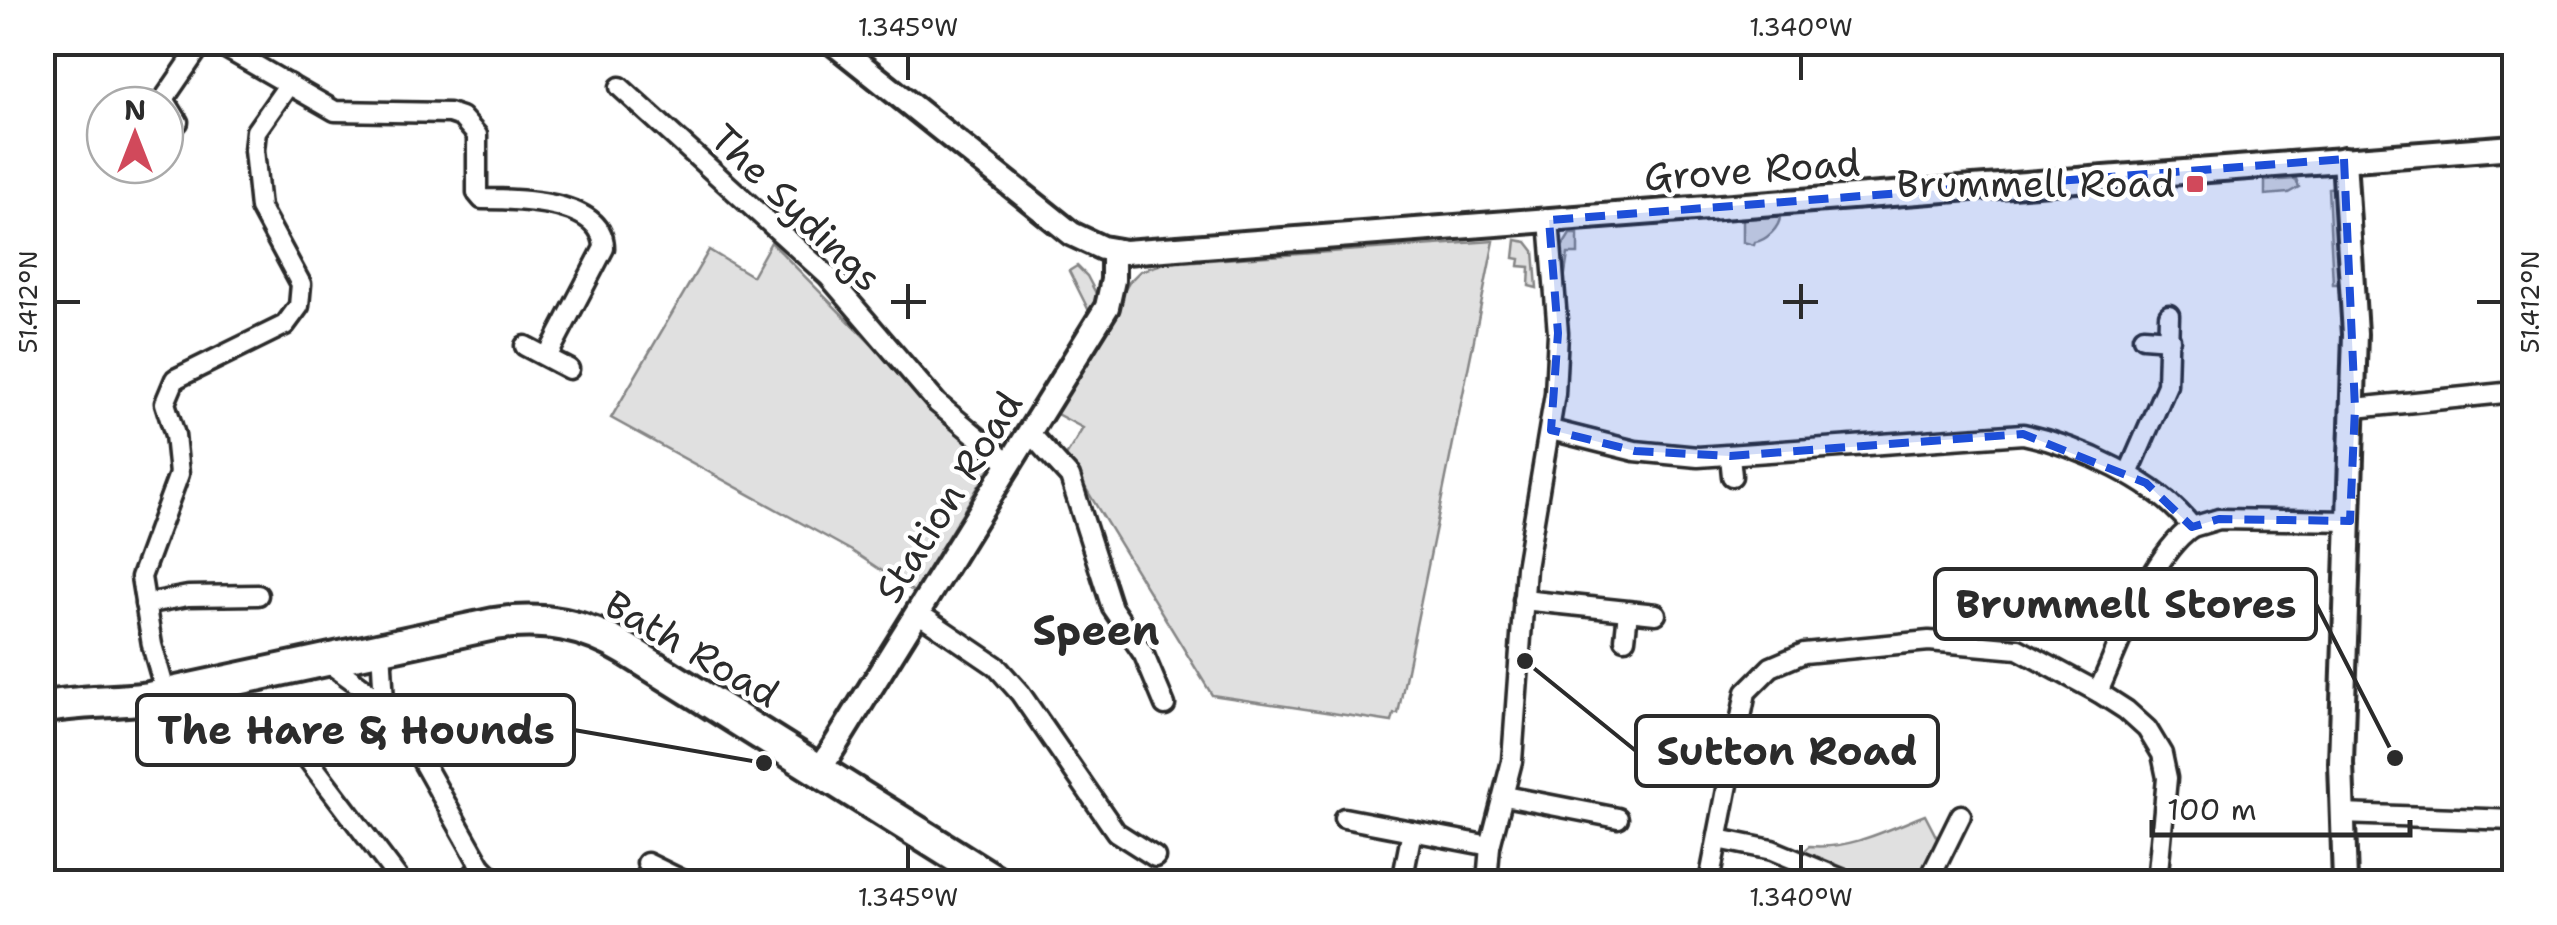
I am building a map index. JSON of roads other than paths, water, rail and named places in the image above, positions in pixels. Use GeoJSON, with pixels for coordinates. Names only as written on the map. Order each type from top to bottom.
{"type":"FeatureCollection","features":[{"type":"Feature","properties":{"kind":"main road","name":"Bath Road"},"geometry":{"type":"LineString","coordinates":[[42,708],[75,701],[110,703],[166,694],[323,658],[517,621],[550,621],[580,627],[627,650],[998,882]]}},
{"type":"Feature","properties":{"kind":"main road","name":"Bath Road"},"geometry":{"type":"LineString","coordinates":[[42,686],[75,701]]}},
{"type":"Feature","properties":{"kind":"street"},"geometry":{"type":"LineString","coordinates":[[171,85],[203,42]]}},
{"type":"Feature","properties":{"kind":"street"},"geometry":{"type":"LineString","coordinates":[[215,42],[335,111],[449,113],[462,117],[477,135],[477,193],[482,198],[536,200],[594,224],[604,236],[604,248],[547,357]]}},
{"type":"Feature","properties":{"kind":"street"},"geometry":{"type":"LineString","coordinates":[[832,42],[1072,234],[1114,251]]}},
{"type":"Feature","properties":{"kind":"street"},"geometry":{"type":"LineString","coordinates":[[166,694],[156,662],[141,577],[179,474],[175,436],[165,402],[175,379],[286,325],[299,306],[300,284],[260,208],[254,150],[256,131],[289,84]]}},
{"type":"Feature","properties":{"kind":"street","name":"The Sydings"},"geometry":{"type":"LineString","coordinates":[[620,87],[828,276],[937,404],[1008,462]]}},
{"type":"Feature","properties":{"kind":"street","name":"Grove Road"},"geometry":{"type":"LineString","coordinates":[[1114,251],[1143,252],[2514,146]]}},
{"type":"Feature","properties":{"kind":"street"},"geometry":{"type":"LineString","coordinates":[[2344,159],[2355,334],[2341,814],[2345,882]]}},
{"type":"Feature","properties":{"kind":"street"},"geometry":{"type":"LineString","coordinates":[[1487,882],[1490,846],[1505,796],[1517,725],[1522,600],[1551,430],[1558,333],[1550,220]]}},
{"type":"Feature","properties":{"kind":"street","name":"Station Road"},"geometry":{"type":"LineString","coordinates":[[819,771],[1107,307],[1114,280],[1114,251]]}},
{"type":"Feature","properties":{"kind":"street"},"geometry":{"type":"LineString","coordinates":[[2128,474],[2166,385],[2169,315]]}},
{"type":"Feature","properties":{"kind":"street"},"geometry":{"type":"LineString","coordinates":[[2143,337],[2170,339]]}},
{"type":"Feature","properties":{"kind":"street"},"geometry":{"type":"LineString","coordinates":[[525,346],[569,369]]}},
{"type":"Feature","properties":{"kind":"street"},"geometry":{"type":"LineString","coordinates":[[2355,408],[2514,392]]}},
{"type":"Feature","properties":{"kind":"street"},"geometry":{"type":"LineString","coordinates":[[1551,430],[1662,454],[1730,456],[2005,433],[2039,438],[2128,474],[2173,503],[2192,527]]}},
{"type":"Feature","properties":{"kind":"street"},"geometry":{"type":"LineString","coordinates":[[1029,432],[1070,477],[1112,608],[1144,655],[1166,705]]}},
{"type":"Feature","properties":{"kind":"street"},"geometry":{"type":"LineString","coordinates":[[1730,456],[1732,476]]}},
{"type":"Feature","properties":{"kind":"street"},"geometry":{"type":"LineString","coordinates":[[2098,692],[2154,570],[2170,544],[2192,527],[2218,519],[2350,521]]}},
{"type":"Feature","properties":{"kind":"street"},"geometry":{"type":"LineString","coordinates":[[145,604],[188,596],[258,595]]}},
{"type":"Feature","properties":{"kind":"street"},"geometry":{"type":"LineString","coordinates":[[1522,600],[1656,614]]}},
{"type":"Feature","properties":{"kind":"street"},"geometry":{"type":"LineString","coordinates":[[1625,639],[1628,612]]}},
{"type":"Feature","properties":{"kind":"street"},"geometry":{"type":"LineString","coordinates":[[918,613],[996,666],[1020,693],[1116,832],[1155,857]]}},
{"type":"Feature","properties":{"kind":"street"},"geometry":{"type":"LineString","coordinates":[[1709,882],[1746,692],[1771,668],[1804,652],[1929,641],[2018,648],[2098,692],[2146,729],[2166,766],[2157,882]]}},
{"type":"Feature","properties":{"kind":"street"},"geometry":{"type":"LineString","coordinates":[[381,647],[384,702]]}},
{"type":"Feature","properties":{"kind":"street"},"geometry":{"type":"LineString","coordinates":[[323,658],[384,702],[402,725],[481,866],[497,882]]}},
{"type":"Feature","properties":{"kind":"street"},"geometry":{"type":"LineString","coordinates":[[301,750],[401,882]]}},
{"type":"Feature","properties":{"kind":"street"},"geometry":{"type":"LineString","coordinates":[[1505,796],[1618,818]]}},
{"type":"Feature","properties":{"kind":"street"},"geometry":{"type":"LineString","coordinates":[[2341,814],[2514,820]]}},
{"type":"Feature","properties":{"kind":"street"},"geometry":{"type":"LineString","coordinates":[[1928,882],[1961,815]]}},
{"type":"Feature","properties":{"kind":"street"},"geometry":{"type":"LineString","coordinates":[[1344,818],[1490,846]]}},
{"type":"Feature","properties":{"kind":"street"},"geometry":{"type":"LineString","coordinates":[[1402,882],[1412,831]]}},
{"type":"Feature","properties":{"kind":"street"},"geometry":{"type":"LineString","coordinates":[[1107,849],[1116,832]]}},
{"type":"Feature","properties":{"kind":"street"},"geometry":{"type":"LineString","coordinates":[[1718,839],[1772,850],[1849,882]]}},
{"type":"Feature","properties":{"kind":"street"},"geometry":{"type":"LineString","coordinates":[[647,863],[686,882]]}},
{"type":"Feature","properties":{"kind":"street"},"geometry":{"type":"LineString","coordinates":[[457,882],[469,879],[481,866]]}},
{"type":"Feature","properties":{"kind":"place","name":"Brummell Road"},"geometry":{"type":"Point","coordinates":[2195,184]}},
{"type":"Feature","properties":{"kind":"place","name":"Sutton Road"},"geometry":{"type":"Point","coordinates":[1525,661]}},
{"type":"Feature","properties":{"kind":"place","name":"Brummell Stores"},"geometry":{"type":"Point","coordinates":[2395,758]}},
{"type":"Feature","properties":{"kind":"place","name":"The Hare & Hounds"},"geometry":{"type":"Point","coordinates":[764,763]}},
{"type":"Feature","properties":{"kind":"district","name":"Speen"},"geometry":{"type":"Point","coordinates":[1096,630]}}]}
